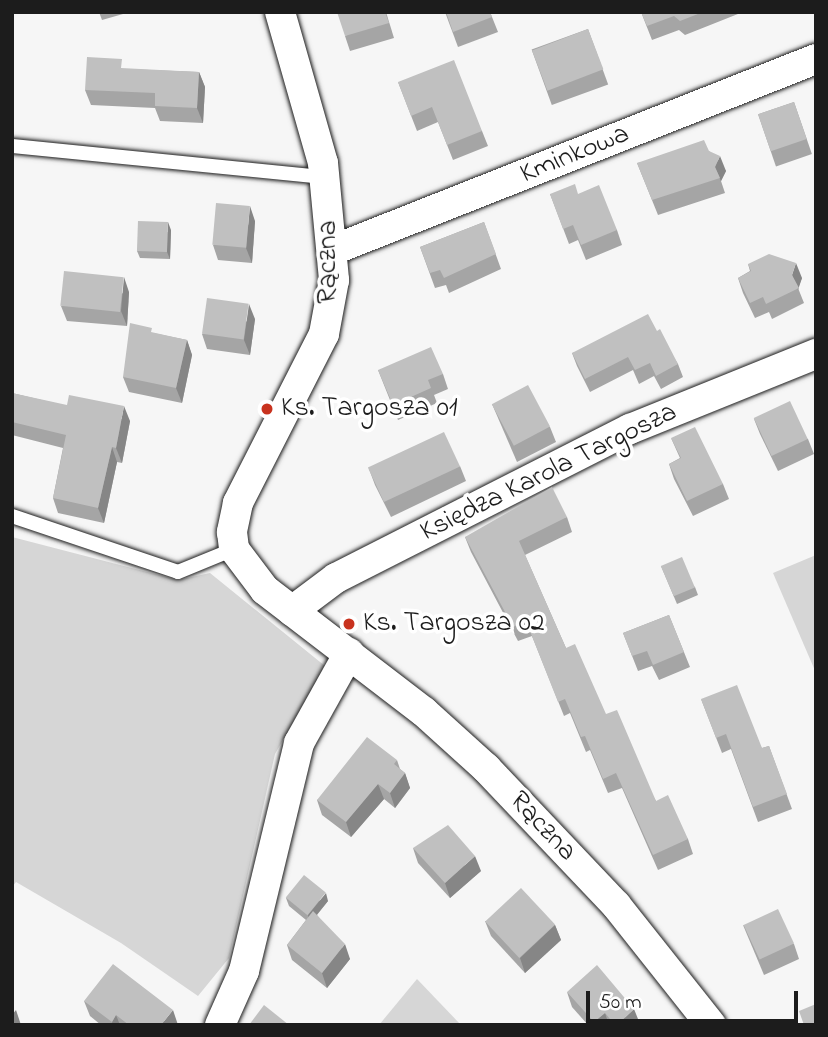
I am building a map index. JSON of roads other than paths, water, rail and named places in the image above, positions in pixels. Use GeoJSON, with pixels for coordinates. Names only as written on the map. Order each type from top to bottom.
{"type":"FeatureCollection","features":[{"type":"Feature","properties":{"kind":"street","name":"Rączna"},"geometry":{"type":"LineString","coordinates":[[281,12],[324,177],[333,250],[333,289],[324,334],[244,488],[234,520],[233,549],[253,579],[424,712],[486,768],[615,905],[711,1025]]}},
{"type":"Feature","properties":{"kind":"street","name":"Kminkowa"},"geometry":{"type":"LineString","coordinates":[[333,250],[816,59]]}},
{"type":"Feature","properties":{"kind":"street","name":"Księdza Karola Targosza"},"geometry":{"type":"LineString","coordinates":[[292,611],[336,578],[630,429],[816,354]]}},
{"type":"Feature","properties":{"kind":"street"},"geometry":{"type":"LineString","coordinates":[[220,1025],[244,971],[299,743],[349,653]]}},
{"type":"Feature","properties":{"kind":"lane"},"geometry":{"type":"LineString","coordinates":[[12,146],[324,177]]}},
{"type":"Feature","properties":{"kind":"lane"},"geometry":{"type":"LineString","coordinates":[[12,516],[178,572],[233,549]]}},
{"type":"Feature","properties":{"kind":"place","name":"Ks. Targosza 01"},"geometry":{"type":"Point","coordinates":[267,409]}},
{"type":"Feature","properties":{"kind":"place","name":"Ks. Targosza 02"},"geometry":{"type":"Point","coordinates":[349,624]}}]}
